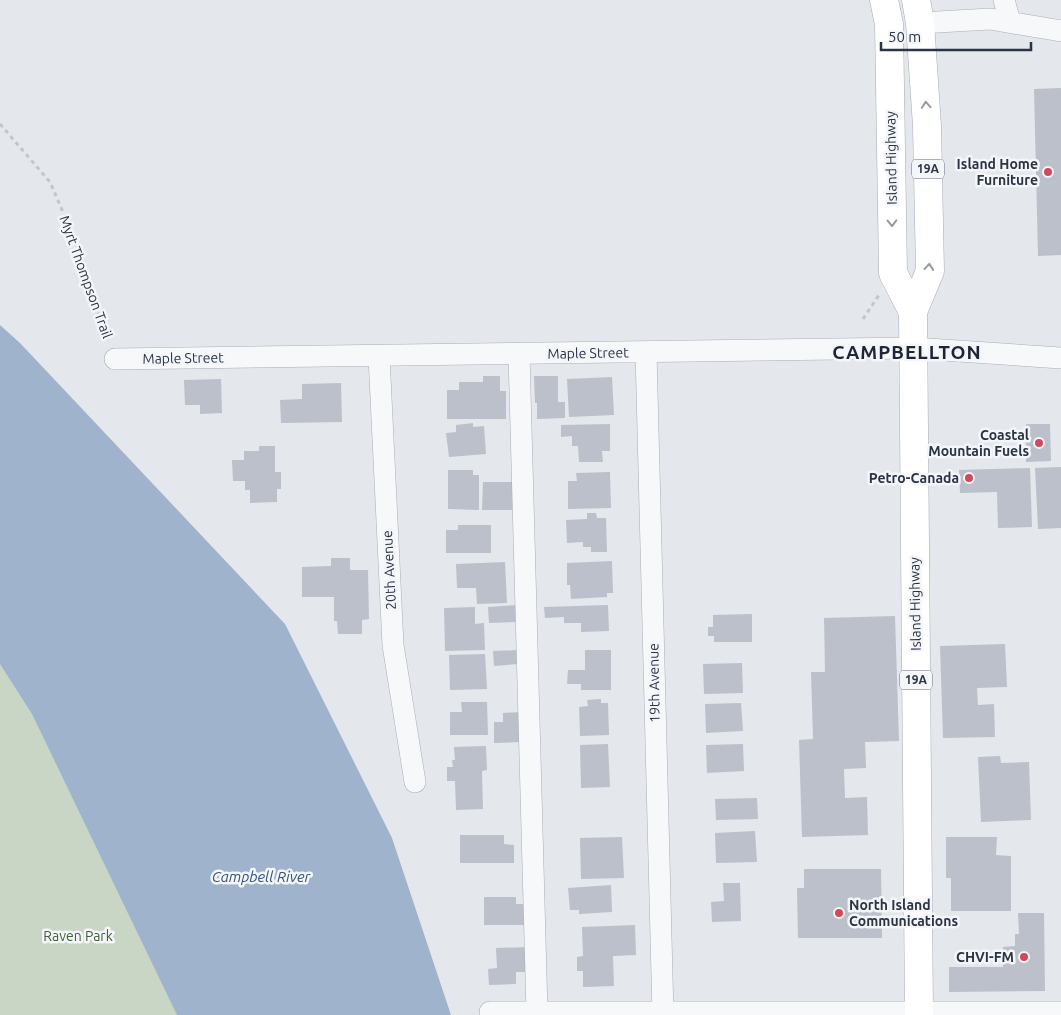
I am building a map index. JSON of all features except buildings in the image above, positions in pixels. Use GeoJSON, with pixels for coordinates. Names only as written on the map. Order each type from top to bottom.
{"type":"FeatureCollection","features":[{"type":"Feature","properties":{"kind":"main road","name":"Island Highway"},"geometry":{"type":"LineString","coordinates":[[884,0],[889,24],[893,273],[913,312]]}},
{"type":"Feature","properties":{"kind":"main road","name":"Island Highway"},"geometry":{"type":"LineString","coordinates":[[918,11],[927,126],[930,271],[913,312],[919,1014]]}},
{"type":"Feature","properties":{"kind":"street"},"geometry":{"type":"LineString","coordinates":[[1004,0],[1010,22]]}},
{"type":"Feature","properties":{"kind":"street"},"geometry":{"type":"LineString","coordinates":[[918,11],[990,19],[1061,31]]}},
{"type":"Feature","properties":{"kind":"street","name":"Maple Street"},"geometry":{"type":"LineString","coordinates":[[116,359],[913,348],[1061,358]]}},
{"type":"Feature","properties":{"kind":"street","name":"19th Avenue"},"geometry":{"type":"LineString","coordinates":[[646,352],[663,1013]]}},
{"type":"Feature","properties":{"kind":"street"},"geometry":{"type":"LineString","coordinates":[[519,354],[537,1012]]}},
{"type":"Feature","properties":{"kind":"street","name":"20th Avenue"},"geometry":{"type":"LineString","coordinates":[[379,356],[393,645],[415,782]]}},
{"type":"Feature","properties":{"kind":"street"},"geometry":{"type":"LineString","coordinates":[[490,1012],[919,1014],[1061,1012]]}},
{"type":"Feature","properties":{"kind":"path","name":"Myrt Thompson Trail"},"geometry":{"type":"LineString","coordinates":[[0,124],[50,182],[79,248],[94,302],[116,359]]}},
{"type":"Feature","properties":{"kind":"green space","name":"Raven Park"},"geometry":{"type":"Polygon","coordinates":[[[0,645],[195,1015],[0,1015],[0,645]]]}},
{"type":"Feature","properties":{"kind":"water","name":"Campbell River"},"geometry":{"type":"Polygon","coordinates":[[[0,325],[20,343],[285,624],[392,838],[451,1015],[177,1015],[32,714],[0,664],[0,325]]]}},
{"type":"Feature","properties":{"kind":"place","name":"Island Home Furniture"},"geometry":{"type":"Point","coordinates":[1048,172]}},
{"type":"Feature","properties":{"kind":"place","name":"Coastal Mountain Fuels"},"geometry":{"type":"Point","coordinates":[1039,443]}},
{"type":"Feature","properties":{"kind":"place","name":"Petro-Canada"},"geometry":{"type":"Point","coordinates":[969,478]}},
{"type":"Feature","properties":{"kind":"place","name":"North Island Communications"},"geometry":{"type":"Point","coordinates":[839,913]}},
{"type":"Feature","properties":{"kind":"place","name":"CHVI-FM"},"geometry":{"type":"Point","coordinates":[1024,957]}},
{"type":"Feature","properties":{"kind":"district","name":"CAMPBELLTON"},"geometry":{"type":"Point","coordinates":[907,352]}}]}
